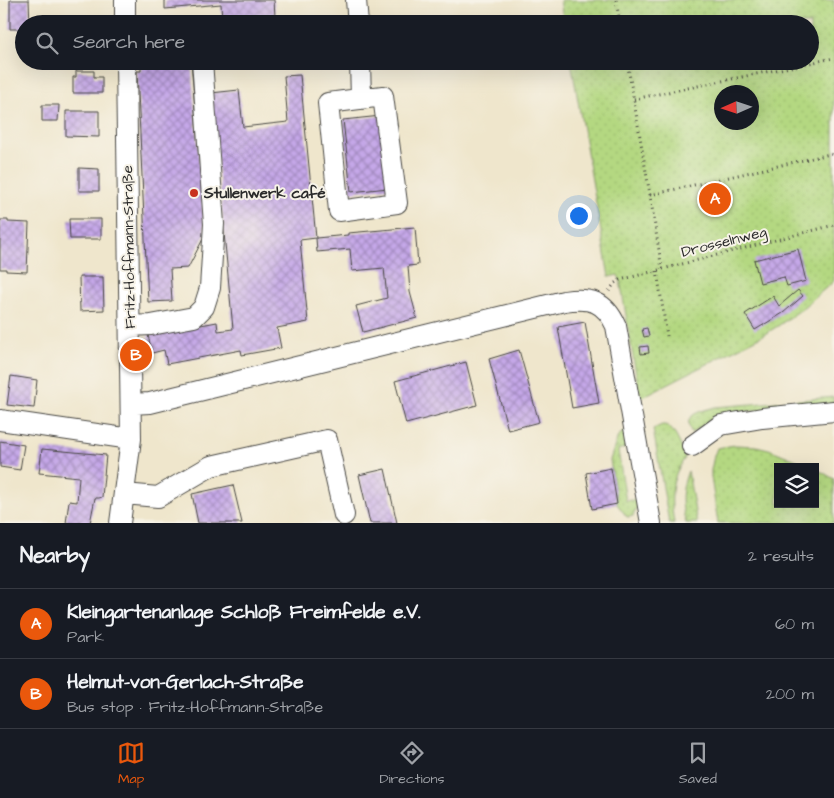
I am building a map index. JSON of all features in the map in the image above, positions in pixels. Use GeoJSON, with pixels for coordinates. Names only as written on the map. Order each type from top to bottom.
{"type":"FeatureCollection","features":[{"type":"Feature","properties":{"kind":"street"},"geometry":{"type":"LineString","coordinates":[[125,0],[125,15]]}},
{"type":"Feature","properties":{"kind":"street"},"geometry":{"type":"LineString","coordinates":[[356,0],[357,15]]}},
{"type":"Feature","properties":{"kind":"street","name":"Fritz-Hoffmann-Straße"},"geometry":{"type":"LineString","coordinates":[[120,523],[131,439],[126,70]]}},
{"type":"Feature","properties":{"kind":"street"},"geometry":{"type":"LineString","coordinates":[[130,326],[151,325],[194,317],[204,307],[210,288],[214,224],[202,70]]}},
{"type":"Feature","properties":{"kind":"street"},"geometry":{"type":"LineString","coordinates":[[360,70],[361,99]]}},
{"type":"Feature","properties":{"kind":"street"},"geometry":{"type":"LineString","coordinates":[[384,96],[398,204],[339,211],[328,104],[361,99],[384,96]]}},
{"type":"Feature","properties":{"kind":"street"},"geometry":{"type":"LineString","coordinates":[[131,404],[150,403],[564,301],[585,299],[594,301],[607,311],[616,326],[651,523]]}},
{"type":"Feature","properties":{"kind":"street"},"geometry":{"type":"LineString","coordinates":[[692,446],[721,425],[762,418],[834,412]]}},
{"type":"Feature","properties":{"kind":"street"},"geometry":{"type":"LineString","coordinates":[[0,420],[131,439]]}},
{"type":"Feature","properties":{"kind":"street"},"geometry":{"type":"LineString","coordinates":[[124,494],[158,496],[211,466],[328,440],[344,514]]}},
{"type":"Feature","properties":{"kind":"path"},"geometry":{"type":"LineString","coordinates":[[616,0],[618,15]]}},
{"type":"Feature","properties":{"kind":"path"},"geometry":{"type":"LineString","coordinates":[[819,61],[834,58]]}},
{"type":"Feature","properties":{"kind":"path"},"geometry":{"type":"LineString","coordinates":[[629,70],[662,269]]}},
{"type":"Feature","properties":{"kind":"path"},"geometry":{"type":"LineString","coordinates":[[634,99],[775,70]]}},
{"type":"Feature","properties":{"kind":"path"},"geometry":{"type":"LineString","coordinates":[[650,195],[830,154],[834,155]]}},
{"type":"Feature","properties":{"kind":"path","name":"Drosselnweg"},"geometry":{"type":"LineString","coordinates":[[620,280],[834,225]]}},
{"type":"Feature","properties":{"kind":"path"},"geometry":{"type":"LineString","coordinates":[[656,270],[667,336]]}},
{"type":"Feature","properties":{"kind":"green space"},"geometry":{"type":"Polygon","coordinates":[[[560,0],[834,0],[834,281],[778,326],[640,398],[618,275],[609,277],[573,70],[819,70],[819,15],[562,15],[560,0]]]}},
{"type":"Feature","properties":{"kind":"green space"},"geometry":{"type":"Polygon","coordinates":[[[834,397],[834,404],[728,413],[711,419],[692,433],[689,427],[689,421],[694,414],[715,407],[834,397]]]}},
{"type":"Feature","properties":{"kind":"green space"},"geometry":{"type":"Polygon","coordinates":[[[662,425],[668,426],[675,434],[685,458],[676,473],[672,489],[674,523],[669,523],[653,429],[662,425]]]}},
{"type":"Feature","properties":{"kind":"green space"},"geometry":{"type":"Polygon","coordinates":[[[626,430],[629,447],[618,450],[626,501],[638,499],[639,503],[633,516],[627,517],[617,504],[610,460],[618,436],[626,430]]]}},
{"type":"Feature","properties":{"kind":"green space"},"geometry":{"type":"Polygon","coordinates":[[[735,445],[756,446],[769,449],[803,463],[774,463],[774,508],[819,508],[819,470],[834,479],[834,523],[718,523],[711,477],[717,448],[735,445]]]}},
{"type":"Feature","properties":{"kind":"green space"},"geometry":{"type":"Polygon","coordinates":[[[688,471],[697,523],[686,523],[683,509],[683,490],[688,471]]]}},
{"type":"Feature","properties":{"kind":"building"},"geometry":{"type":"Polygon","coordinates":[[[10,0],[29,0],[30,15],[15,15],[15,29],[10,29],[10,0]]]}},
{"type":"Feature","properties":{"kind":"building"},"geometry":{"type":"Polygon","coordinates":[[[165,0],[274,0],[275,15],[222,15],[221,4],[165,9],[165,0]]]}},
{"type":"Feature","properties":{"kind":"building"},"geometry":{"type":"Polygon","coordinates":[[[192,70],[205,235],[188,268],[170,269],[172,301],[148,302],[137,71],[192,70]]]}},
{"type":"Feature","properties":{"kind":"building"},"geometry":{"type":"Polygon","coordinates":[[[76,71],[94,71],[94,77],[102,77],[102,93],[73,93],[73,77],[76,77],[76,71]]]}},
{"type":"Feature","properties":{"kind":"building"},"geometry":{"type":"Polygon","coordinates":[[[300,75],[316,238],[300,240],[308,322],[277,328],[281,348],[242,355],[241,350],[167,364],[164,350],[152,353],[148,335],[217,322],[218,331],[233,329],[211,93],[239,90],[243,127],[288,122],[284,76],[300,75]]]}},
{"type":"Feature","properties":{"kind":"building"},"geometry":{"type":"Polygon","coordinates":[[[42,105],[59,105],[58,121],[42,121],[42,105]]]}},
{"type":"Feature","properties":{"kind":"building"},"geometry":{"type":"Polygon","coordinates":[[[66,111],[99,111],[99,137],[66,136],[66,111]]]}},
{"type":"Feature","properties":{"kind":"building"},"geometry":{"type":"Polygon","coordinates":[[[381,116],[388,188],[351,192],[343,120],[381,116]]]}},
{"type":"Feature","properties":{"kind":"building"},"geometry":{"type":"Polygon","coordinates":[[[79,168],[99,169],[99,191],[79,191],[79,168]]]}},
{"type":"Feature","properties":{"kind":"building"},"geometry":{"type":"Polygon","coordinates":[[[69,219],[101,219],[101,239],[70,239],[69,219]]]}},
{"type":"Feature","properties":{"kind":"building"},"geometry":{"type":"Polygon","coordinates":[[[0,220],[29,223],[27,272],[0,269],[0,220]]]}},
{"type":"Feature","properties":{"kind":"building"},"geometry":{"type":"Polygon","coordinates":[[[415,227],[418,265],[408,266],[410,292],[417,318],[363,332],[356,306],[387,298],[384,268],[352,271],[350,249],[317,252],[316,238],[415,227]]]}},
{"type":"Feature","properties":{"kind":"building"},"geometry":{"type":"Polygon","coordinates":[[[798,249],[806,281],[787,286],[784,277],[760,283],[754,260],[798,249]]]}},
{"type":"Feature","properties":{"kind":"building"},"geometry":{"type":"Polygon","coordinates":[[[79,277],[103,277],[104,310],[80,311],[79,277]]]}},
{"type":"Feature","properties":{"kind":"building"},"geometry":{"type":"Polygon","coordinates":[[[798,290],[803,296],[783,313],[755,330],[745,314],[773,296],[779,306],[798,290]]]}},
{"type":"Feature","properties":{"kind":"building"},"geometry":{"type":"Polygon","coordinates":[[[585,322],[599,403],[572,408],[558,327],[585,322]]]}},
{"type":"Feature","properties":{"kind":"building"},"geometry":{"type":"Polygon","coordinates":[[[647,328],[649,336],[644,337],[642,329],[647,328]]]}},
{"type":"Feature","properties":{"kind":"building"},"geometry":{"type":"Polygon","coordinates":[[[648,346],[649,353],[641,354],[640,347],[648,346]]]}},
{"type":"Feature","properties":{"kind":"building"},"geometry":{"type":"Polygon","coordinates":[[[519,350],[539,422],[508,430],[489,359],[519,350]]]}},
{"type":"Feature","properties":{"kind":"building"},"geometry":{"type":"Polygon","coordinates":[[[466,362],[477,405],[406,424],[395,381],[466,362]]]}},
{"type":"Feature","properties":{"kind":"building"},"geometry":{"type":"Polygon","coordinates":[[[11,376],[37,380],[34,408],[7,405],[11,376]]]}},
{"type":"Feature","properties":{"kind":"building"},"geometry":{"type":"Polygon","coordinates":[[[0,441],[24,445],[20,470],[0,467],[0,441]]]}},
{"type":"Feature","properties":{"kind":"building"},"geometry":{"type":"Polygon","coordinates":[[[42,449],[106,455],[102,497],[95,498],[90,523],[66,523],[69,501],[77,502],[79,477],[39,473],[42,449]]]}},
{"type":"Feature","properties":{"kind":"building"},"geometry":{"type":"Polygon","coordinates":[[[611,468],[617,504],[592,509],[586,473],[611,468]]]}},
{"type":"Feature","properties":{"kind":"building"},"geometry":{"type":"Polygon","coordinates":[[[385,469],[397,523],[370,523],[359,475],[385,469]]]}},
{"type":"Feature","properties":{"kind":"building"},"geometry":{"type":"Polygon","coordinates":[[[233,485],[242,523],[198,523],[192,494],[233,485]]]}},
{"type":"Feature","properties":{"kind":"place","name":"Stullenwerk café"},"geometry":{"type":"Point","coordinates":[194,193]}},
{"type":"Feature","properties":{"kind":"place","name":"Kleingartenanlage Schloß Freimfelde e.V."},"geometry":{"type":"Point","coordinates":[715,199]}},
{"type":"Feature","properties":{"kind":"place","name":"Helmut-von-Gerlach-Straße"},"geometry":{"type":"Point","coordinates":[136,355]}}]}
